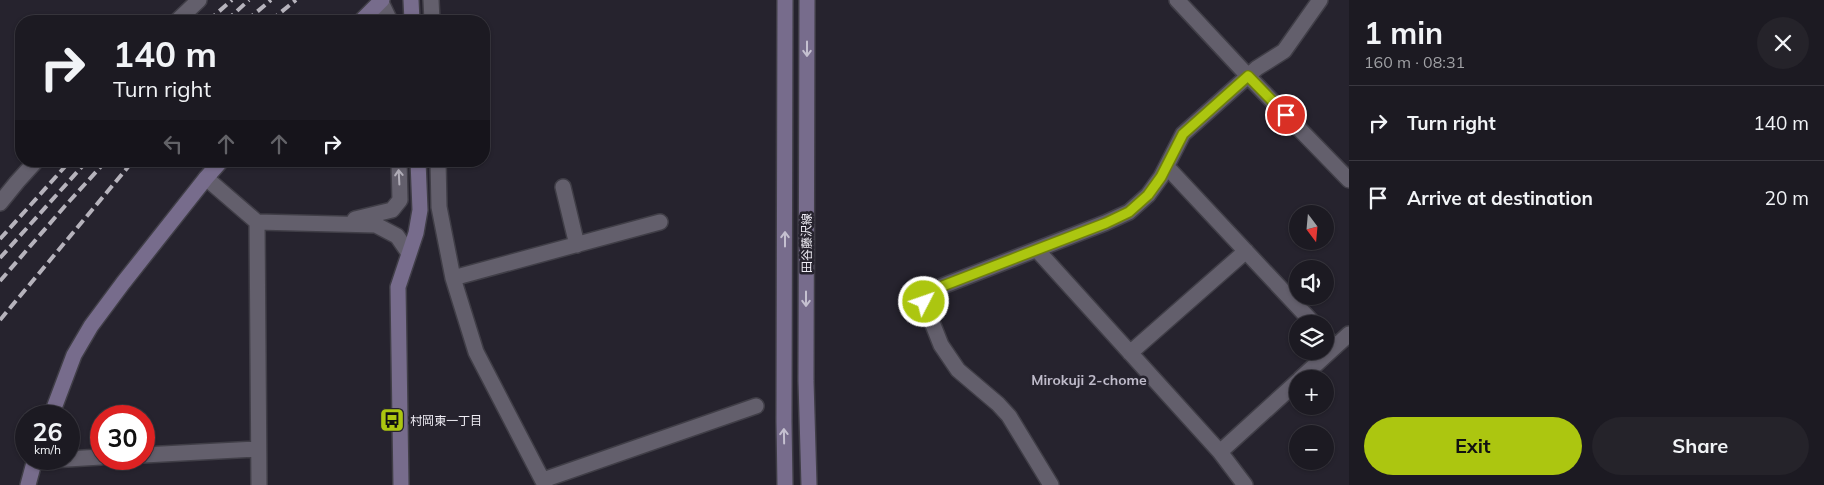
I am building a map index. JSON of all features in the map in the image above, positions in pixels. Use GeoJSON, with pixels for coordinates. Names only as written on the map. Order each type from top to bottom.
{"type":"FeatureCollection","features":[{"type":"Feature","properties":{"kind":"main road"},"geometry":{"type":"LineString","coordinates":[[411,0],[412,15]]}},
{"type":"Feature","properties":{"kind":"main road","name":"田谷藤沢線"},"geometry":{"type":"LineString","coordinates":[[785,0],[785,485]]}},
{"type":"Feature","properties":{"kind":"main road","name":"田谷藤沢線"},"geometry":{"type":"LineString","coordinates":[[807,0],[806,381],[808,469],[811,485]]}},
{"type":"Feature","properties":{"kind":"main road"},"geometry":{"type":"LineString","coordinates":[[367,15],[382,1]]}},
{"type":"Feature","properties":{"kind":"main road"},"geometry":{"type":"LineString","coordinates":[[55,405],[74,354],[91,326],[216,167]]}},
{"type":"Feature","properties":{"kind":"main road"},"geometry":{"type":"LineString","coordinates":[[401,485],[398,287],[408,252],[416,233],[420,210],[418,167]]}},
{"type":"Feature","properties":{"kind":"main road"},"geometry":{"type":"LineString","coordinates":[[28,485],[32,470]]}},
{"type":"Feature","properties":{"kind":"street"},"geometry":{"type":"LineString","coordinates":[[183,15],[199,0]]}},
{"type":"Feature","properties":{"kind":"street"},"geometry":{"type":"LineString","coordinates":[[431,0],[432,15]]}},
{"type":"Feature","properties":{"kind":"street"},"geometry":{"type":"LineString","coordinates":[[1176,0],[1349,180]]}},
{"type":"Feature","properties":{"kind":"street"},"geometry":{"type":"LineString","coordinates":[[1051,485],[1009,416],[998,404],[958,370],[941,345],[924,302],[927,292],[1106,223],[1129,212],[1148,195],[1161,177],[1183,134],[1257,68],[1284,51],[1320,0]]}},
{"type":"Feature","properties":{"kind":"street"},"geometry":{"type":"LineString","coordinates":[[382,1],[388,15]]}},
{"type":"Feature","properties":{"kind":"street"},"geometry":{"type":"LineString","coordinates":[[1167,166],[1306,315]]}},
{"type":"Feature","properties":{"kind":"street"},"geometry":{"type":"LineString","coordinates":[[0,203],[31,167]]}},
{"type":"Feature","properties":{"kind":"street"},"geometry":{"type":"LineString","coordinates":[[329,224],[392,210],[400,200],[399,167]]}},
{"type":"Feature","properties":{"kind":"street"},"geometry":{"type":"LineString","coordinates":[[438,167],[440,207],[454,278],[476,352],[544,483],[756,406]]}},
{"type":"Feature","properties":{"kind":"street"},"geometry":{"type":"LineString","coordinates":[[206,178],[257,222],[376,225],[397,236],[408,252]]}},
{"type":"Feature","properties":{"kind":"street"},"geometry":{"type":"LineString","coordinates":[[563,187],[577,244]]}},
{"type":"Feature","properties":{"kind":"street"},"geometry":{"type":"LineString","coordinates":[[257,222],[259,485]]}},
{"type":"Feature","properties":{"kind":"street"},"geometry":{"type":"LineString","coordinates":[[454,278],[660,222]]}},
{"type":"Feature","properties":{"kind":"street"},"geometry":{"type":"LineString","coordinates":[[1037,250],[1220,452],[1245,485]]}},
{"type":"Feature","properties":{"kind":"street"},"geometry":{"type":"LineString","coordinates":[[1130,353],[1246,251]]}},
{"type":"Feature","properties":{"kind":"street"},"geometry":{"type":"LineString","coordinates":[[1334,340],[1349,334]]}},
{"type":"Feature","properties":{"kind":"street"},"geometry":{"type":"LineString","coordinates":[[1307,370],[1315,360]]}},
{"type":"Feature","properties":{"kind":"street"},"geometry":{"type":"LineString","coordinates":[[1220,452],[1289,389]]}},
{"type":"Feature","properties":{"kind":"street"},"geometry":{"type":"LineString","coordinates":[[155,454],[258,449]]}},
{"type":"Feature","properties":{"kind":"railway"},"geometry":{"type":"LineString","coordinates":[[215,15],[232,0]]}},
{"type":"Feature","properties":{"kind":"railway"},"geometry":{"type":"LineString","coordinates":[[233,15],[249,0]]}},
{"type":"Feature","properties":{"kind":"railway"},"geometry":{"type":"LineString","coordinates":[[253,15],[271,0]]}},
{"type":"Feature","properties":{"kind":"railway"},"geometry":{"type":"LineString","coordinates":[[277,15],[296,0]]}},
{"type":"Feature","properties":{"kind":"railway"},"geometry":{"type":"LineString","coordinates":[[0,239],[65,167]]}},
{"type":"Feature","properties":{"kind":"railway"},"geometry":{"type":"LineString","coordinates":[[0,258],[82,167]]}},
{"type":"Feature","properties":{"kind":"railway"},"geometry":{"type":"LineString","coordinates":[[0,281],[101,167]]}},
{"type":"Feature","properties":{"kind":"railway"},"geometry":{"type":"LineString","coordinates":[[0,320],[128,167]]}},
{"type":"Feature","properties":{"kind":"place","name":"村岡東一丁目"},"geometry":{"type":"Point","coordinates":[392,420]}},
{"type":"Feature","properties":{"kind":"district","name":"Mirokuji 2-chome"},"geometry":{"type":"Point","coordinates":[1089,380]}},
{"type":"Feature","properties":{"kind":"route"},"geometry":{"type":"LineString","coordinates":[[924,302],[927,292],[1106,223],[1129,212],[1148,195],[1161,177],[1183,134],[1248,76],[1286,115]]}}]}
